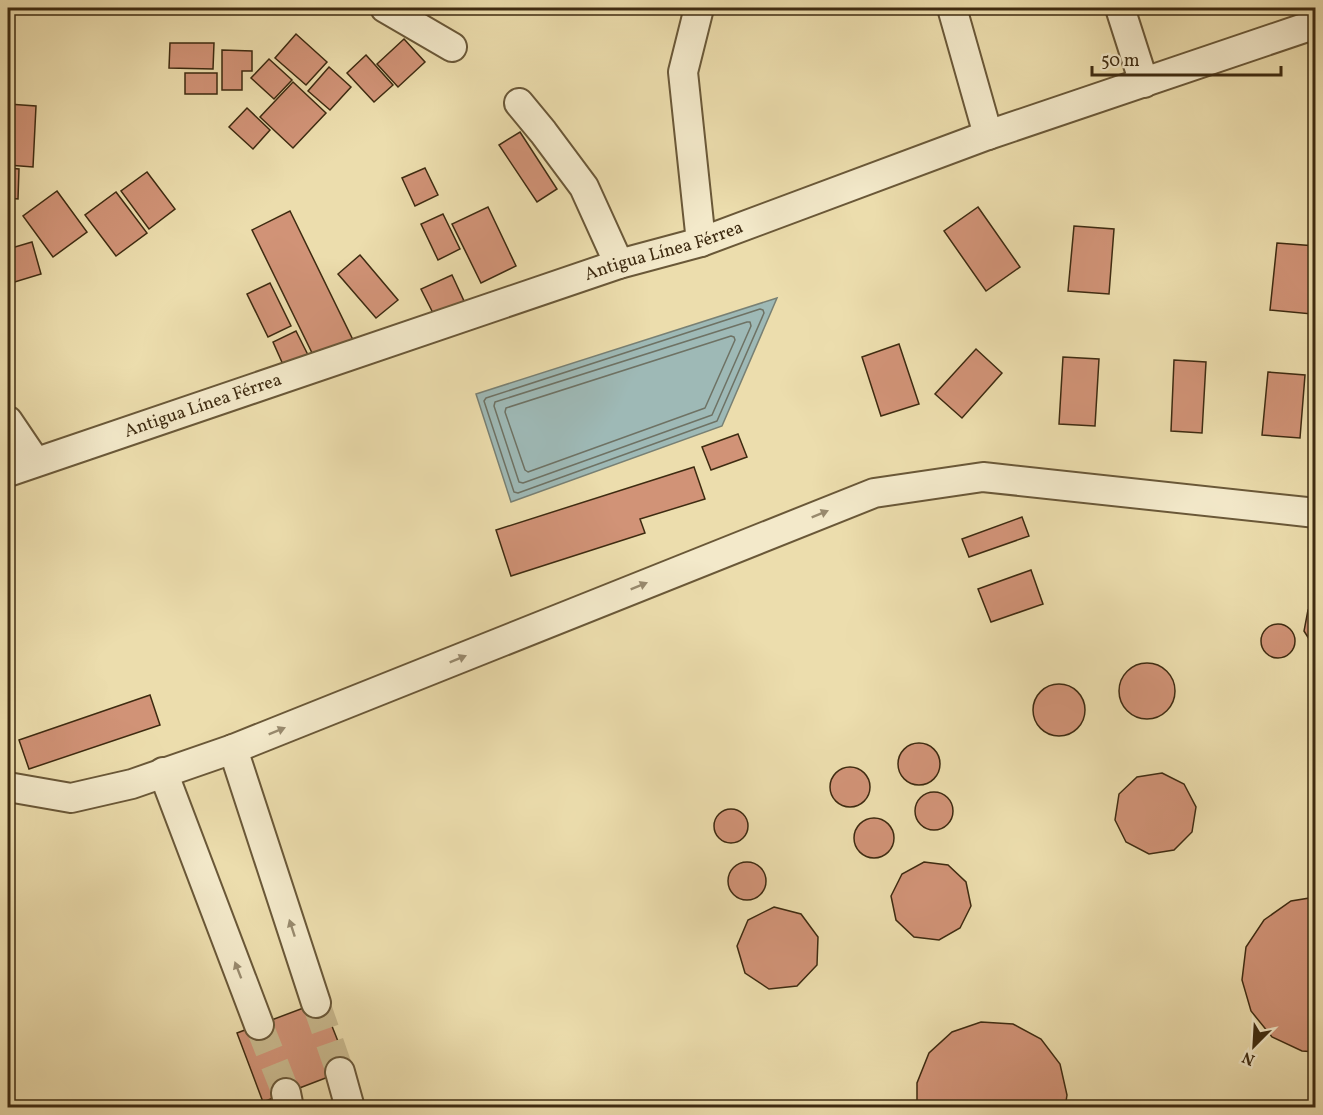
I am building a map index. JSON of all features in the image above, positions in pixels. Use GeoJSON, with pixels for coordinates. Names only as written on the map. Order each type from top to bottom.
{"type":"FeatureCollection","features":[{"type":"Feature","properties":{"kind":"street"},"geometry":{"type":"LineString","coordinates":[[385,8],[453,47]]}},
{"type":"Feature","properties":{"kind":"street"},"geometry":{"type":"LineString","coordinates":[[699,8],[683,72],[701,242]]}},
{"type":"Feature","properties":{"kind":"street"},"geometry":{"type":"LineString","coordinates":[[952,8],[988,135]]}},
{"type":"Feature","properties":{"kind":"street"},"geometry":{"type":"LineString","coordinates":[[1120,8],[1144,83]]}},
{"type":"Feature","properties":{"kind":"street","name":"Antigua Línea Férrea"},"geometry":{"type":"LineString","coordinates":[[8,472],[34,461],[619,264],[701,242],[988,135],[1316,24]]}},
{"type":"Feature","properties":{"kind":"street"},"geometry":{"type":"LineString","coordinates":[[519,103],[584,187],[619,264]]}},
{"type":"Feature","properties":{"kind":"street"},"geometry":{"type":"LineString","coordinates":[[8,421],[34,461]]}},
{"type":"Feature","properties":{"kind":"street"},"geometry":{"type":"LineString","coordinates":[[8,787],[71,798],[132,784],[233,749],[874,493],[983,477],[1316,513]]}},
{"type":"Feature","properties":{"kind":"street"},"geometry":{"type":"LineString","coordinates":[[233,749],[316,1003]]}},
{"type":"Feature","properties":{"kind":"street"},"geometry":{"type":"LineString","coordinates":[[163,772],[259,1025]]}},
{"type":"Feature","properties":{"kind":"street"},"geometry":{"type":"LineString","coordinates":[[340,1072],[350,1107]]}},
{"type":"Feature","properties":{"kind":"water"},"geometry":{"type":"Polygon","coordinates":[[[777,298],[722,426],[511,502],[476,394],[777,298]]]}},
{"type":"Feature","properties":{"kind":"building"},"geometry":{"type":"Polygon","coordinates":[[[8,15],[13,15],[10,56],[8,56],[8,15]]]}},
{"type":"Feature","properties":{"kind":"building"},"geometry":{"type":"Polygon","coordinates":[[[296,34],[327,62],[306,85],[275,58],[296,34]]]}},
{"type":"Feature","properties":{"kind":"building"},"geometry":{"type":"Polygon","coordinates":[[[404,39],[425,62],[398,87],[377,64],[404,39]]]}},
{"type":"Feature","properties":{"kind":"building"},"geometry":{"type":"Polygon","coordinates":[[[170,43],[214,43],[213,69],[169,68],[170,43]]]}},
{"type":"Feature","properties":{"kind":"building"},"geometry":{"type":"Polygon","coordinates":[[[222,50],[252,51],[252,71],[242,71],[242,90],[222,90],[222,50]]]}},
{"type":"Feature","properties":{"kind":"building"},"geometry":{"type":"Polygon","coordinates":[[[366,55],[393,85],[374,102],[347,73],[366,55]]]}},
{"type":"Feature","properties":{"kind":"building"},"geometry":{"type":"Polygon","coordinates":[[[269,59],[292,80],[274,99],[251,78],[269,59]]]}},
{"type":"Feature","properties":{"kind":"building"},"geometry":{"type":"Polygon","coordinates":[[[329,67],[351,87],[330,110],[308,91],[329,67]]]}},
{"type":"Feature","properties":{"kind":"building"},"geometry":{"type":"Polygon","coordinates":[[[185,73],[217,73],[217,94],[185,94],[185,73]]]}},
{"type":"Feature","properties":{"kind":"building"},"geometry":{"type":"Polygon","coordinates":[[[293,82],[326,113],[293,148],[260,117],[293,82]]]}},
{"type":"Feature","properties":{"kind":"building"},"geometry":{"type":"Polygon","coordinates":[[[8,104],[36,106],[33,167],[8,165],[8,104]]]}},
{"type":"Feature","properties":{"kind":"building"},"geometry":{"type":"Polygon","coordinates":[[[247,108],[270,130],[253,149],[229,127],[247,108]]]}},
{"type":"Feature","properties":{"kind":"building"},"geometry":{"type":"Polygon","coordinates":[[[520,132],[557,189],[537,202],[499,145],[520,132]]]}},
{"type":"Feature","properties":{"kind":"building"},"geometry":{"type":"Polygon","coordinates":[[[8,168],[19,169],[18,199],[8,198],[8,168]]]}},
{"type":"Feature","properties":{"kind":"building"},"geometry":{"type":"Polygon","coordinates":[[[425,168],[438,195],[415,206],[402,178],[425,168]]]}},
{"type":"Feature","properties":{"kind":"building"},"geometry":{"type":"Polygon","coordinates":[[[147,172],[175,209],[149,229],[121,191],[147,172]]]}},
{"type":"Feature","properties":{"kind":"building"},"geometry":{"type":"Polygon","coordinates":[[[57,191],[87,232],[53,257],[23,216],[57,191]]]}},
{"type":"Feature","properties":{"kind":"building"},"geometry":{"type":"Polygon","coordinates":[[[116,192],[147,233],[116,256],[85,215],[116,192]]]}},
{"type":"Feature","properties":{"kind":"building"},"geometry":{"type":"Polygon","coordinates":[[[488,207],[516,266],[481,283],[452,224],[488,207]]]}},
{"type":"Feature","properties":{"kind":"building"},"geometry":{"type":"Polygon","coordinates":[[[978,207],[1020,267],[986,291],[944,231],[978,207]]]}},
{"type":"Feature","properties":{"kind":"building"},"geometry":{"type":"Polygon","coordinates":[[[290,211],[354,342],[316,361],[252,230],[290,211]]]}},
{"type":"Feature","properties":{"kind":"building"},"geometry":{"type":"Polygon","coordinates":[[[443,214],[460,249],[438,260],[421,224],[443,214]]]}},
{"type":"Feature","properties":{"kind":"building"},"geometry":{"type":"Polygon","coordinates":[[[1074,226],[1114,229],[1109,294],[1068,291],[1074,226]]]}},
{"type":"Feature","properties":{"kind":"building"},"geometry":{"type":"Polygon","coordinates":[[[32,242],[41,274],[8,284],[8,249],[32,242]]]}},
{"type":"Feature","properties":{"kind":"building"},"geometry":{"type":"Polygon","coordinates":[[[1277,243],[1316,246],[1316,277],[1312,314],[1270,310],[1277,243]]]}},
{"type":"Feature","properties":{"kind":"building"},"geometry":{"type":"Polygon","coordinates":[[[360,255],[398,300],[376,318],[338,274],[360,255]]]}},
{"type":"Feature","properties":{"kind":"building"},"geometry":{"type":"Polygon","coordinates":[[[452,275],[464,301],[434,315],[421,289],[452,275]]]}},
{"type":"Feature","properties":{"kind":"building"},"geometry":{"type":"Polygon","coordinates":[[[270,283],[291,326],[268,337],[247,294],[270,283]]]}},
{"type":"Feature","properties":{"kind":"building"},"geometry":{"type":"Polygon","coordinates":[[[296,331],[309,357],[285,369],[273,342],[296,331]]]}},
{"type":"Feature","properties":{"kind":"building"},"geometry":{"type":"Polygon","coordinates":[[[899,344],[919,404],[881,416],[862,357],[899,344]]]}},
{"type":"Feature","properties":{"kind":"building"},"geometry":{"type":"Polygon","coordinates":[[[976,349],[1002,373],[962,418],[935,394],[976,349]]]}},
{"type":"Feature","properties":{"kind":"building"},"geometry":{"type":"Polygon","coordinates":[[[1063,357],[1099,359],[1095,426],[1059,424],[1063,357]]]}},
{"type":"Feature","properties":{"kind":"building"},"geometry":{"type":"Polygon","coordinates":[[[1174,360],[1206,362],[1202,433],[1171,431],[1174,360]]]}},
{"type":"Feature","properties":{"kind":"building"},"geometry":{"type":"Polygon","coordinates":[[[1268,372],[1305,375],[1300,438],[1262,435],[1268,372]]]}},
{"type":"Feature","properties":{"kind":"building"},"geometry":{"type":"Polygon","coordinates":[[[738,434],[747,457],[711,470],[702,447],[738,434]]]}},
{"type":"Feature","properties":{"kind":"building"},"geometry":{"type":"Polygon","coordinates":[[[694,467],[705,499],[640,519],[645,533],[511,576],[496,530],[694,467]]]}},
{"type":"Feature","properties":{"kind":"building"},"geometry":{"type":"Polygon","coordinates":[[[1022,517],[1029,536],[969,557],[962,539],[1022,517]]]}},
{"type":"Feature","properties":{"kind":"building"},"geometry":{"type":"Polygon","coordinates":[[[1031,570],[1043,604],[991,622],[978,589],[1031,570]]]}},
{"type":"Feature","properties":{"kind":"building"},"geometry":{"type":"Polygon","coordinates":[[[1316,604],[1316,650],[1304,631],[1308,610],[1316,604]]]}},
{"type":"Feature","properties":{"kind":"building"},"geometry":{"type":"Polygon","coordinates":[[[1278,624],[1290,629],[1295,641],[1290,653],[1278,658],[1266,653],[1261,641],[1266,629],[1278,624]]]}},
{"type":"Feature","properties":{"kind":"building"},"geometry":{"type":"Polygon","coordinates":[[[1147,663],[1158,665],[1167,671],[1173,680],[1175,691],[1173,702],[1167,711],[1158,717],[1147,719],[1136,717],[1127,711],[1121,702],[1119,691],[1121,680],[1127,671],[1136,665],[1147,663]]]}},
{"type":"Feature","properties":{"kind":"building"},"geometry":{"type":"Polygon","coordinates":[[[1059,684],[1073,688],[1081,696],[1085,710],[1081,724],[1073,732],[1059,736],[1045,732],[1037,724],[1033,710],[1037,696],[1045,688],[1059,684]]]}},
{"type":"Feature","properties":{"kind":"building"},"geometry":{"type":"Polygon","coordinates":[[[150,695],[160,725],[29,769],[19,740],[150,695]]]}},
{"type":"Feature","properties":{"kind":"building"},"geometry":{"type":"Polygon","coordinates":[[[919,743],[927,744],[934,749],[939,756],[939,772],[934,779],[927,784],[919,785],[911,784],[904,779],[899,772],[898,764],[899,756],[904,749],[911,744],[919,743]]]}},
{"type":"Feature","properties":{"kind":"building"},"geometry":{"type":"Polygon","coordinates":[[[850,767],[858,768],[864,773],[869,779],[869,795],[864,801],[858,806],[850,807],[842,806],[836,801],[831,795],[830,787],[831,779],[836,773],[842,768],[850,767]]]}},
{"type":"Feature","properties":{"kind":"building"},"geometry":{"type":"Polygon","coordinates":[[[1162,773],[1184,784],[1196,807],[1192,832],[1174,850],[1149,854],[1126,842],[1115,820],[1119,794],[1137,777],[1162,773]]]}},
{"type":"Feature","properties":{"kind":"building"},"geometry":{"type":"Polygon","coordinates":[[[934,792],[947,798],[953,811],[947,824],[934,830],[921,824],[915,811],[921,798],[934,792]]]}},
{"type":"Feature","properties":{"kind":"building"},"geometry":{"type":"Polygon","coordinates":[[[731,809],[743,814],[748,826],[743,838],[731,843],[719,838],[714,826],[719,814],[731,809]]]}},
{"type":"Feature","properties":{"kind":"building"},"geometry":{"type":"Polygon","coordinates":[[[874,818],[888,824],[894,838],[888,852],[874,858],[860,852],[854,838],[860,824],[874,818]]]}},
{"type":"Feature","properties":{"kind":"building"},"geometry":{"type":"Polygon","coordinates":[[[747,862],[760,868],[766,881],[760,894],[747,900],[734,894],[728,881],[734,868],[747,862]]]}},
{"type":"Feature","properties":{"kind":"building"},"geometry":{"type":"Polygon","coordinates":[[[924,862],[948,865],[966,882],[971,906],[960,928],[939,940],[914,937],[896,920],[891,896],[902,874],[924,862]]]}},
{"type":"Feature","properties":{"kind":"building"},"geometry":{"type":"Polygon","coordinates":[[[1316,897],[1316,1052],[1302,1051],[1272,1037],[1251,1011],[1242,980],[1246,947],[1264,920],[1291,901],[1316,897]]]}},
{"type":"Feature","properties":{"kind":"building"},"geometry":{"type":"Polygon","coordinates":[[[774,907],[801,914],[818,937],[817,965],[797,986],[769,989],[745,973],[737,946],[748,920],[774,907]]]}},
{"type":"Feature","properties":{"kind":"building"},"geometry":{"type":"Polygon","coordinates":[[[322,1001],[349,1069],[263,1102],[237,1033],[322,1001]]]}},
{"type":"Feature","properties":{"kind":"building"},"geometry":{"type":"Polygon","coordinates":[[[981,1022],[1013,1024],[1041,1039],[1060,1064],[1067,1095],[1065,1108],[917,1108],[917,1083],[929,1053],[952,1032],[981,1022]]]}},
{"type":"Feature","properties":{"kind":"building"},"geometry":{"type":"Polygon","coordinates":[[[728,1101],[756,1104],[761,1108],[712,1108],[728,1101]]]}},
{"type":"Feature","properties":{"kind":"tunnel"},"geometry":{"type":"LineString","coordinates":[[316,1003],[340,1072]]}},
{"type":"Feature","properties":{"kind":"tunnel"},"geometry":{"type":"LineString","coordinates":[[259,1025],[286,1093]]}}]}
